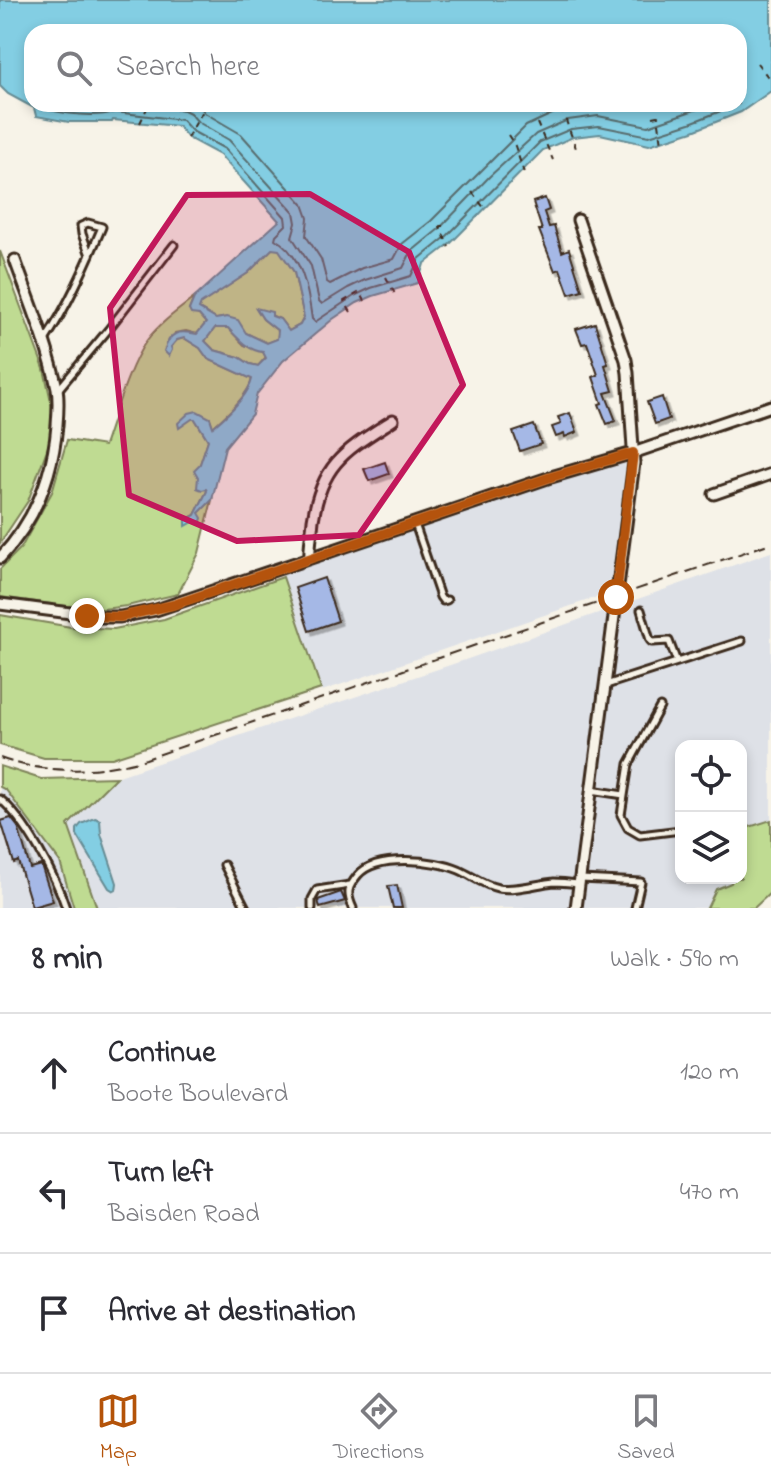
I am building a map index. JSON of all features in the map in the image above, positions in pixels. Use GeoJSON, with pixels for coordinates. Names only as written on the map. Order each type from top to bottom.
{"type":"FeatureCollection","features":[{"type":"Feature","properties":{"kind":"street"},"geometry":{"type":"LineString","coordinates":[[576,908],[633,453],[626,360],[578,220]]}},
{"type":"Feature","properties":{"kind":"street"},"geometry":{"type":"LineString","coordinates":[[0,558],[24,528],[48,480],[56,443],[58,413],[57,391],[44,343],[15,260]]}},
{"type":"Feature","properties":{"kind":"street"},"geometry":{"type":"LineString","coordinates":[[0,604],[87,616],[120,617],[173,605],[771,406]]}},
{"type":"Feature","properties":{"kind":"street"},"geometry":{"type":"LineString","coordinates":[[310,558],[315,510],[328,473],[349,449],[393,420]]}},
{"type":"Feature","properties":{"kind":"street"},"geometry":{"type":"LineString","coordinates":[[714,494],[771,474]]}},
{"type":"Feature","properties":{"kind":"lane"},"geometry":{"type":"LineString","coordinates":[[44,343],[59,320],[90,255],[102,227],[88,223],[81,226],[90,255]]}},
{"type":"Feature","properties":{"kind":"lane"},"geometry":{"type":"LineString","coordinates":[[57,391],[174,245]]}},
{"type":"Feature","properties":{"kind":"lane"},"geometry":{"type":"LineString","coordinates":[[414,523],[440,597],[443,601],[447,600]]}},
{"type":"Feature","properties":{"kind":"lane"},"geometry":{"type":"LineString","coordinates":[[641,610],[650,640],[669,641],[677,662]]}},
{"type":"Feature","properties":{"kind":"lane"},"geometry":{"type":"LineString","coordinates":[[605,685],[742,641]]}},
{"type":"Feature","properties":{"kind":"lane"},"geometry":{"type":"LineString","coordinates":[[660,707],[629,764],[621,815],[628,828],[640,835],[675,831]]}},
{"type":"Feature","properties":{"kind":"lane"},"geometry":{"type":"LineString","coordinates":[[591,790],[624,795]]}},
{"type":"Feature","properties":{"kind":"lane"},"geometry":{"type":"LineString","coordinates":[[0,799],[12,809],[22,824],[66,908]]}},
{"type":"Feature","properties":{"kind":"lane"},"geometry":{"type":"LineString","coordinates":[[353,908],[349,899],[350,885],[364,868],[389,861],[420,861],[458,870],[501,889],[554,882],[641,882],[635,908]]}},
{"type":"Feature","properties":{"kind":"lane"},"geometry":{"type":"LineString","coordinates":[[224,865],[246,908]]}},
{"type":"Feature","properties":{"kind":"lane"},"geometry":{"type":"LineString","coordinates":[[312,908],[312,899],[317,890],[350,885]]}},
{"type":"Feature","properties":{"kind":"path"},"geometry":{"type":"LineString","coordinates":[[757,63],[771,81]]}},
{"type":"Feature","properties":{"kind":"path"},"geometry":{"type":"LineString","coordinates":[[140,123],[145,112]]}},
{"type":"Feature","properties":{"kind":"path"},"geometry":{"type":"LineString","coordinates":[[187,138],[202,112]]}},
{"type":"Feature","properties":{"kind":"path"},"geometry":{"type":"LineString","coordinates":[[561,112],[577,151]]}},
{"type":"Feature","properties":{"kind":"path"},"geometry":{"type":"LineString","coordinates":[[653,117],[658,116],[662,144]]}},
{"type":"Feature","properties":{"kind":"path"},"geometry":{"type":"LineString","coordinates":[[537,123],[553,160]]}},
{"type":"Feature","properties":{"kind":"path"},"geometry":{"type":"LineString","coordinates":[[508,135],[524,173]]}},
{"type":"Feature","properties":{"kind":"path"},"geometry":{"type":"LineString","coordinates":[[472,192],[485,209]]}},
{"type":"Feature","properties":{"kind":"path"},"geometry":{"type":"LineString","coordinates":[[443,226],[440,226],[449,247]]}},
{"type":"Feature","properties":{"kind":"path"},"geometry":{"type":"LineString","coordinates":[[386,277],[395,294]]}},
{"type":"Feature","properties":{"kind":"path"},"geometry":{"type":"LineString","coordinates":[[351,312],[344,301],[360,292],[365,301]]}},
{"type":"Feature","properties":{"kind":"highlighted area"},"geometry":{"type":"Polygon","coordinates":[[[310,194],[409,252],[463,385],[359,535],[237,541],[129,495],[110,308],[187,195],[310,194]]]}},
{"type":"Feature","properties":{"kind":"shaded area"},"geometry":{"type":"Polygon","coordinates":[[[628,459],[612,592],[322,691],[281,572],[571,475],[628,459]]]}},
{"type":"Feature","properties":{"kind":"shaded area"},"geometry":{"type":"Polygon","coordinates":[[[771,552],[771,820],[762,824],[747,847],[747,740],[675,740],[675,884],[728,884],[716,889],[707,908],[97,908],[68,825],[116,777],[465,660],[771,552]]]}},
{"type":"Feature","properties":{"kind":"shaded area"},"geometry":{"type":"Polygon","coordinates":[[[0,787],[6,790],[60,862],[74,908],[0,908],[0,787]]]}},
{"type":"Feature","properties":{"kind":"green space"},"geometry":{"type":"Polygon","coordinates":[[[272,249],[279,249],[294,272],[304,317],[300,325],[289,331],[280,319],[257,309],[263,319],[278,331],[278,339],[267,343],[246,333],[227,317],[216,319],[199,309],[200,304],[248,273],[272,249]]]}},
{"type":"Feature","properties":{"kind":"green space"},"geometry":{"type":"Polygon","coordinates":[[[0,251],[44,369],[52,406],[50,441],[28,501],[0,543],[0,251]]]}},
{"type":"Feature","properties":{"kind":"green space"},"geometry":{"type":"Polygon","coordinates":[[[194,298],[189,310],[206,323],[197,334],[186,331],[175,333],[170,347],[184,338],[200,348],[208,359],[252,379],[242,398],[213,427],[210,418],[193,419],[208,440],[200,464],[207,491],[195,515],[189,518],[186,525],[212,500],[199,553],[178,594],[95,610],[0,597],[0,569],[21,548],[52,492],[67,440],[104,446],[140,350],[157,328],[194,298]]]}},
{"type":"Feature","properties":{"kind":"green space"},"geometry":{"type":"Polygon","coordinates":[[[215,328],[228,328],[244,345],[263,352],[266,357],[258,366],[214,350],[205,341],[215,328]]]}},
{"type":"Feature","properties":{"kind":"green space"},"geometry":{"type":"Polygon","coordinates":[[[283,577],[321,689],[112,758],[44,758],[0,745],[0,615],[71,627],[114,629],[164,619],[283,577]]]}},
{"type":"Feature","properties":{"kind":"green space"},"geometry":{"type":"Polygon","coordinates":[[[0,766],[41,779],[116,777],[68,825],[97,908],[74,908],[60,862],[6,790],[0,787],[0,766]]]}},
{"type":"Feature","properties":{"kind":"green space"},"geometry":{"type":"Polygon","coordinates":[[[771,820],[771,892],[754,908],[707,908],[716,889],[728,884],[747,884],[747,828],[771,820]]]}},
{"type":"Feature","properties":{"kind":"water"},"geometry":{"type":"Polygon","coordinates":[[[0,0],[771,0],[771,91],[747,108],[747,24],[24,24],[24,103],[0,86],[0,0]]]}},
{"type":"Feature","properties":{"kind":"water"},"geometry":{"type":"Polygon","coordinates":[[[35,112],[741,112],[649,145],[600,134],[573,137],[543,150],[451,243],[424,264],[418,283],[357,303],[283,361],[257,394],[252,414],[225,447],[212,500],[199,513],[202,518],[200,524],[195,521],[186,526],[186,520],[195,515],[207,491],[197,488],[198,477],[194,470],[200,464],[208,440],[195,419],[179,428],[178,423],[189,413],[197,411],[210,418],[213,427],[242,398],[252,379],[208,359],[200,348],[184,338],[171,347],[169,356],[164,351],[172,336],[185,332],[197,334],[206,323],[189,310],[194,298],[279,221],[220,155],[188,138],[178,126],[113,120],[69,122],[36,116],[35,112]],[[272,249],[248,273],[201,304],[199,309],[216,319],[227,317],[238,320],[246,333],[267,343],[277,339],[278,331],[263,319],[256,308],[272,312],[272,316],[280,319],[289,331],[300,325],[304,317],[294,272],[279,250],[272,249]],[[215,328],[205,341],[214,350],[258,366],[266,358],[263,352],[248,347],[228,328],[215,328]]]}},
{"type":"Feature","properties":{"kind":"water"},"geometry":{"type":"Polygon","coordinates":[[[95,818],[100,820],[101,834],[117,883],[114,891],[109,888],[77,835],[81,824],[95,818]]]}},
{"type":"Feature","properties":{"kind":"building"},"geometry":{"type":"Polygon","coordinates":[[[545,198],[549,210],[544,212],[549,227],[554,226],[562,252],[569,249],[582,290],[569,294],[560,269],[555,271],[539,230],[542,230],[533,202],[545,198]]]}},
{"type":"Feature","properties":{"kind":"building"},"geometry":{"type":"Polygon","coordinates":[[[595,323],[613,391],[605,393],[616,421],[607,424],[593,377],[598,375],[587,343],[582,344],[576,329],[595,323]]]}},
{"type":"Feature","properties":{"kind":"building"},"geometry":{"type":"Polygon","coordinates":[[[662,397],[669,419],[655,424],[647,402],[662,397]]]}},
{"type":"Feature","properties":{"kind":"building"},"geometry":{"type":"Polygon","coordinates":[[[570,413],[577,432],[556,437],[552,427],[561,424],[558,417],[570,413]]]}},
{"type":"Feature","properties":{"kind":"building"},"geometry":{"type":"Polygon","coordinates":[[[534,425],[541,444],[520,451],[513,432],[534,425]]]}},
{"type":"Feature","properties":{"kind":"building"},"geometry":{"type":"Polygon","coordinates":[[[385,462],[389,474],[369,481],[364,469],[385,462]]]}},
{"type":"Feature","properties":{"kind":"building"},"geometry":{"type":"Polygon","coordinates":[[[324,578],[338,621],[309,631],[295,588],[324,578]]]}},
{"type":"Feature","properties":{"kind":"building"},"geometry":{"type":"Polygon","coordinates":[[[11,818],[18,827],[30,868],[41,865],[53,901],[32,907],[18,861],[14,863],[1,821],[11,818]]]}},
{"type":"Feature","properties":{"kind":"building"},"geometry":{"type":"Polygon","coordinates":[[[397,885],[402,908],[393,908],[388,886],[397,885]]]}},
{"type":"Feature","properties":{"kind":"building"},"geometry":{"type":"Polygon","coordinates":[[[341,892],[345,901],[320,908],[318,900],[341,892]]]}},
{"type":"Feature","properties":{"kind":"railway"},"geometry":{"type":"LineString","coordinates":[[0,758],[36,767],[73,770],[110,767],[146,759],[771,543]]}},
{"type":"Feature","properties":{"kind":"route"},"geometry":{"type":"LineString","coordinates":[[87,616],[120,617],[173,605],[551,477],[633,453],[616,597]]}}]}
